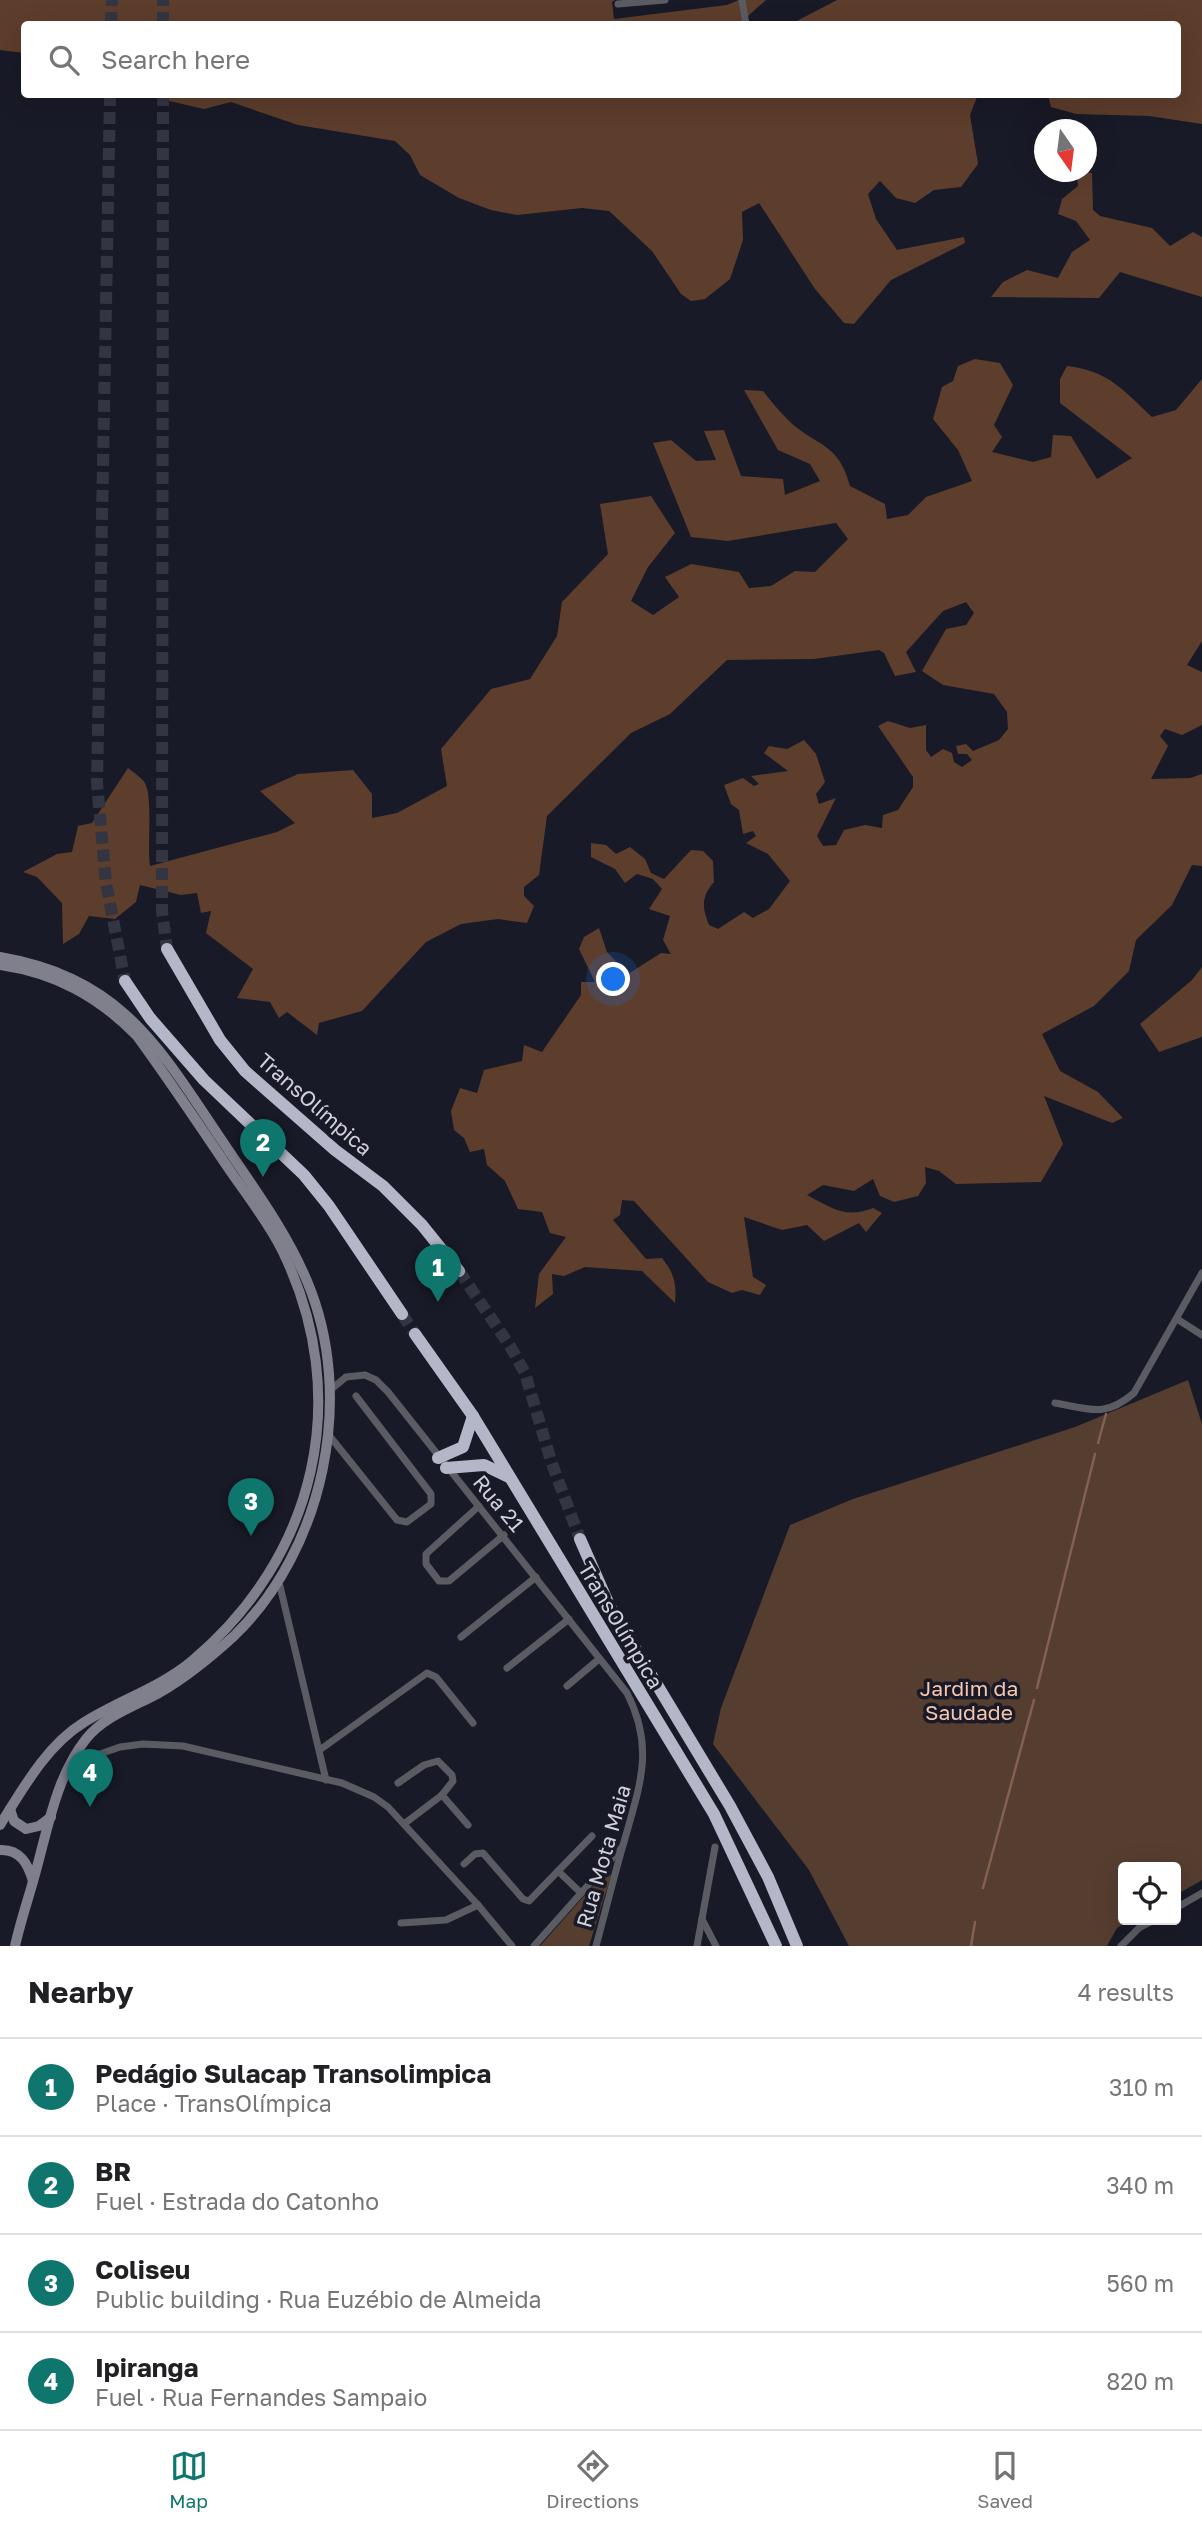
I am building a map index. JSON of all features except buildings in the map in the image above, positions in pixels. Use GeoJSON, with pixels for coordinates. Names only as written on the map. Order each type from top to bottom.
{"type":"FeatureCollection","features":[{"type":"Feature","properties":{"kind":"highway","name":"TransOlímpica"},"geometry":{"type":"LineString","coordinates":[[167,950],[220,1040],[245,1071],[335,1150],[383,1186],[422,1225],[459,1271]]}},
{"type":"Feature","properties":{"kind":"highway"},"geometry":{"type":"LineString","coordinates":[[125,981],[150,1018],[204,1080],[304,1175],[329,1206],[402,1314]]}},
{"type":"Feature","properties":{"kind":"highway","name":"TransOlímpica"},"geometry":{"type":"LineString","coordinates":[[415,1334],[473,1416],[714,1814],[776,1946]]}},
{"type":"Feature","properties":{"kind":"highway"},"geometry":{"type":"LineString","coordinates":[[442,1463],[463,1447],[473,1416]]}},
{"type":"Feature","properties":{"kind":"highway"},"geometry":{"type":"LineString","coordinates":[[442,1463],[484,1465],[509,1477]]}},
{"type":"Feature","properties":{"kind":"highway","name":"TransOlímpica"},"geometry":{"type":"LineString","coordinates":[[580,1539],[609,1605],[730,1806],[768,1877],[797,1946]]}},
{"type":"Feature","properties":{"kind":"main road"},"geometry":{"type":"LineString","coordinates":[[0,957],[37,964],[99,991],[145,1032],[267,1206],[308,1282],[323,1335],[328,1392],[328,1434],[315,1500],[279,1582],[234,1635],[197,1668],[109,1720],[89,1735],[68,1765],[15,1946]]}},
{"type":"Feature","properties":{"kind":"main road"},"geometry":{"type":"LineString","coordinates":[[0,965],[34,972],[72,985],[105,1005],[137,1035],[282,1249],[300,1292],[314,1348],[318,1417],[309,1486],[285,1549],[266,1582],[212,1643],[171,1677],[68,1733],[53,1748],[0,1825]]}},
{"type":"Feature","properties":{"kind":"main road"},"geometry":{"type":"LineString","coordinates":[[10,1809],[15,1821],[26,1829],[39,1826],[51,1817]]}},
{"type":"Feature","properties":{"kind":"main road"},"geometry":{"type":"LineString","coordinates":[[0,1850],[16,1853],[26,1862],[33,1881]]}},
{"type":"Feature","properties":{"kind":"street"},"geometry":{"type":"LineString","coordinates":[[618,4],[665,0]]}},
{"type":"Feature","properties":{"kind":"street"},"geometry":{"type":"LineString","coordinates":[[742,0],[746,21]]}},
{"type":"Feature","properties":{"kind":"street"},"geometry":{"type":"LineString","coordinates":[[1055,1403],[1109,1411],[1121,1405],[1133,1393],[1202,1273]]}},
{"type":"Feature","properties":{"kind":"street"},"geometry":{"type":"LineString","coordinates":[[1177,1319],[1202,1335]]}},
{"type":"Feature","properties":{"kind":"street","name":"Rua 21"},"geometry":{"type":"LineString","coordinates":[[328,1392],[346,1377],[365,1375],[376,1380],[388,1392],[627,1693]]}},
{"type":"Feature","properties":{"kind":"street"},"geometry":{"type":"LineString","coordinates":[[328,1434],[397,1520],[407,1522],[431,1504],[431,1494],[356,1396]]}},
{"type":"Feature","properties":{"kind":"street"},"geometry":{"type":"LineString","coordinates":[[479,1506],[426,1554],[426,1564],[439,1581],[449,1581],[504,1535]]}},
{"type":"Feature","properties":{"kind":"street"},"geometry":{"type":"LineString","coordinates":[[461,1637],[536,1577]]}},
{"type":"Feature","properties":{"kind":"street"},"geometry":{"type":"LineString","coordinates":[[279,1582],[321,1749],[326,1780]]}},
{"type":"Feature","properties":{"kind":"street"},"geometry":{"type":"LineString","coordinates":[[507,1668],[569,1619]]}},
{"type":"Feature","properties":{"kind":"street"},"geometry":{"type":"LineString","coordinates":[[567,1686],[599,1659]]}},
{"type":"Feature","properties":{"kind":"street"},"geometry":{"type":"LineString","coordinates":[[321,1749],[427,1673],[436,1677],[472,1723]]}},
{"type":"Feature","properties":{"kind":"street","name":"Rua Mota Maia"},"geometry":{"type":"LineString","coordinates":[[596,1946],[639,1794],[643,1762],[642,1735],[627,1693]]}},
{"type":"Feature","properties":{"kind":"street"},"geometry":{"type":"LineString","coordinates":[[68,1765],[120,1747],[165,1744],[342,1783],[374,1797],[404,1824],[512,1946]]}},
{"type":"Feature","properties":{"kind":"street"},"geometry":{"type":"LineString","coordinates":[[398,1783],[424,1765],[438,1761],[452,1776],[453,1781],[442,1796],[404,1824]]}},
{"type":"Feature","properties":{"kind":"street"},"geometry":{"type":"LineString","coordinates":[[442,1796],[468,1825]]}},
{"type":"Feature","properties":{"kind":"street"},"geometry":{"type":"LineString","coordinates":[[464,1864],[475,1854],[483,1853],[526,1901],[592,1836]]}},
{"type":"Feature","properties":{"kind":"street"},"geometry":{"type":"LineString","coordinates":[[534,1946],[623,1846]]}},
{"type":"Feature","properties":{"kind":"street"},"geometry":{"type":"LineString","coordinates":[[697,1946],[715,1847]]}},
{"type":"Feature","properties":{"kind":"street"},"geometry":{"type":"LineString","coordinates":[[558,1871],[581,1893]]}},
{"type":"Feature","properties":{"kind":"street"},"geometry":{"type":"LineString","coordinates":[[1181,1905],[1202,1893]]}},
{"type":"Feature","properties":{"kind":"street"},"geometry":{"type":"LineString","coordinates":[[401,1923],[446,1920],[478,1905]]}},
{"type":"Feature","properties":{"kind":"street"},"geometry":{"type":"LineString","coordinates":[[702,1919],[716,1946]]}},
{"type":"Feature","properties":{"kind":"street"},"geometry":{"type":"LineString","coordinates":[[1121,1946],[1145,1925]]}},
{"type":"Feature","properties":{"kind":"green space","name":"Jardim da Saudade"},"geometry":{"type":"Polygon","coordinates":[[[1188,1380],[1202,1424],[1202,1880],[1181,1892],[1181,1862],[1118,1862],[1118,1925],[1122,1925],[1117,1928],[1107,1946],[849,1946],[809,1870],[713,1744],[721,1708],[790,1525],[853,1499],[1075,1427],[1188,1380]]]}},
{"type":"Feature","properties":{"kind":"green space"},"geometry":{"type":"Polygon","coordinates":[[[606,1871],[611,1876],[589,1946],[540,1946],[606,1871]]]}},
{"type":"Feature","properties":{"kind":"shaded area"},"geometry":{"type":"Polygon","coordinates":[[[0,0],[615,0],[612,2],[614,19],[727,5],[739,0],[766,0],[742,21],[21,21],[21,53],[0,50],[0,0]]]}},
{"type":"Feature","properties":{"kind":"shaded area"},"geometry":{"type":"Polygon","coordinates":[[[837,0],[1202,0],[1202,124],[1149,116],[1076,114],[1051,107],[1049,98],[1181,98],[1181,21],[797,21],[837,0]]]}},
{"type":"Feature","properties":{"kind":"shaded area"},"geometry":{"type":"Polygon","coordinates":[[[156,98],[977,98],[970,115],[978,164],[961,187],[934,190],[915,203],[896,198],[880,181],[868,194],[876,219],[897,250],[964,237],[965,243],[891,280],[854,324],[844,323],[815,289],[759,203],[742,212],[743,240],[730,279],[705,299],[691,301],[681,294],[652,251],[609,211],[582,208],[517,215],[491,210],[459,198],[420,175],[410,155],[395,141],[298,125],[231,102],[204,109],[156,98]]]}},
{"type":"Feature","properties":{"kind":"shaded area"},"geometry":{"type":"Polygon","coordinates":[[[1078,182],[1092,182],[1093,210],[1100,216],[1152,228],[1170,246],[1193,232],[1202,237],[1202,297],[1120,272],[1099,298],[991,297],[1003,282],[1027,270],[1058,278],[1072,252],[1090,240],[1076,221],[1058,214],[1062,199],[1078,186],[1078,182]]]}},
{"type":"Feature","properties":{"kind":"shaded area"},"geometry":{"type":"Polygon","coordinates":[[[975,359],[1000,363],[1013,385],[994,425],[1002,437],[992,452],[1033,462],[1051,457],[1053,435],[1071,436],[1097,479],[1132,458],[1060,403],[1060,379],[1067,366],[1105,377],[1152,417],[1176,410],[1202,379],[1202,641],[1187,665],[1202,672],[1202,725],[1182,735],[1165,729],[1160,736],[1168,746],[1151,779],[1190,778],[1202,774],[1202,866],[1192,865],[1172,905],[1136,940],[1129,971],[1094,1006],[1042,1034],[1060,1071],[1098,1092],[1123,1118],[1112,1123],[1044,1096],[1063,1144],[1041,1182],[956,1184],[939,1171],[925,1167],[926,1183],[918,1196],[894,1202],[880,1196],[873,1179],[854,1191],[823,1185],[807,1195],[839,1211],[854,1212],[873,1208],[882,1213],[866,1232],[859,1223],[824,1241],[807,1225],[782,1230],[744,1217],[753,1277],[766,1285],[760,1295],[742,1290],[732,1293],[708,1282],[634,1201],[622,1200],[620,1215],[613,1220],[646,1259],[662,1258],[666,1263],[674,1279],[675,1303],[642,1271],[585,1267],[564,1276],[552,1274],[553,1294],[535,1308],[539,1274],[566,1237],[550,1233],[542,1212],[518,1209],[505,1181],[487,1165],[484,1149],[470,1152],[464,1138],[454,1130],[451,1111],[460,1088],[477,1093],[484,1070],[522,1061],[524,1045],[542,1052],[581,995],[581,982],[595,982],[579,949],[584,937],[599,928],[607,952],[628,974],[661,953],[671,954],[663,940],[670,916],[649,909],[662,889],[653,879],[637,874],[625,883],[615,869],[591,857],[591,843],[606,845],[616,854],[630,847],[645,859],[651,873],[664,879],[691,850],[703,851],[713,861],[714,882],[705,897],[705,913],[709,925],[718,929],[744,912],[753,918],[769,909],[790,881],[768,854],[746,843],[756,836],[753,831],[743,834],[739,810],[731,804],[724,785],[743,778],[754,786],[759,784],[751,776],[788,771],[764,753],[769,746],[787,749],[804,740],[816,754],[825,782],[816,794],[819,804],[836,798],[817,836],[823,846],[836,845],[844,830],[865,825],[882,828],[883,815],[898,810],[913,787],[913,777],[878,726],[888,721],[910,728],[926,725],[926,750],[931,757],[943,749],[952,753],[954,762],[962,767],[972,760],[967,754],[958,754],[956,746],[966,744],[973,751],[999,740],[1008,729],[1007,712],[994,694],[943,685],[922,671],[946,629],[966,625],[974,613],[966,602],[943,611],[906,652],[916,672],[895,676],[884,653],[879,650],[814,659],[727,660],[670,714],[631,733],[547,816],[539,875],[524,887],[524,896],[534,906],[527,923],[498,919],[461,924],[426,942],[362,1011],[319,1023],[317,1035],[287,1012],[279,1018],[270,1002],[237,998],[253,969],[206,933],[211,911],[201,913],[197,893],[181,895],[140,885],[136,902],[115,919],[89,916],[79,934],[63,944],[62,903],[37,877],[23,872],[57,854],[72,852],[78,826],[92,823],[128,768],[145,783],[147,790],[150,866],[277,832],[295,823],[260,791],[298,774],[353,770],[372,794],[372,818],[397,813],[447,786],[441,749],[491,689],[530,679],[557,636],[562,602],[608,554],[600,504],[651,496],[675,533],[648,567],[631,601],[653,615],[679,597],[665,577],[691,564],[739,572],[749,588],[771,586],[795,571],[815,572],[848,539],[836,523],[728,541],[691,537],[653,443],[671,440],[696,461],[716,460],[704,431],[724,430],[741,476],[783,479],[785,495],[820,481],[810,464],[778,450],[744,390],[763,391],[798,429],[832,452],[845,471],[850,486],[885,504],[887,519],[908,515],[926,497],[972,481],[958,450],[933,419],[942,387],[953,381],[958,366],[975,359]]]}},
{"type":"Feature","properties":{"kind":"shaded area"},"geometry":{"type":"Polygon","coordinates":[[[1202,967],[1202,1037],[1159,1052],[1140,1024],[1192,980],[1202,967]]]}},
{"type":"Feature","properties":{"kind":"waterway"},"geometry":{"type":"LineString","coordinates":[[1098,1443],[1106,1414]]}},
{"type":"Feature","properties":{"kind":"waterway"},"geometry":{"type":"LineString","coordinates":[[1037,1688],[1095,1454]]}},
{"type":"Feature","properties":{"kind":"waterway"},"geometry":{"type":"LineString","coordinates":[[983,1888],[1034,1700]]}},
{"type":"Feature","properties":{"kind":"waterway"},"geometry":{"type":"LineString","coordinates":[[971,1946],[975,1922]]}},
{"type":"Feature","properties":{"kind":"tunnel"},"geometry":{"type":"LineString","coordinates":[[111,21],[112,0]]}},
{"type":"Feature","properties":{"kind":"tunnel"},"geometry":{"type":"LineString","coordinates":[[163,0],[163,21]]}},
{"type":"Feature","properties":{"kind":"tunnel"},"geometry":{"type":"LineString","coordinates":[[110,98],[97,783],[106,883],[125,981]]}},
{"type":"Feature","properties":{"kind":"tunnel"},"geometry":{"type":"LineString","coordinates":[[163,98],[162,911],[167,949]]}},
{"type":"Feature","properties":{"kind":"tunnel"},"geometry":{"type":"LineString","coordinates":[[459,1271],[525,1373],[551,1461],[580,1539]]}},
{"type":"Feature","properties":{"kind":"tunnel"},"geometry":{"type":"LineString","coordinates":[[402,1314],[415,1334]]}},
{"type":"Feature","properties":{"kind":"place","name":"BR"},"geometry":{"type":"Point","coordinates":[263,1177]}},
{"type":"Feature","properties":{"kind":"place","name":"Pedágio Sulacap Transolimpica"},"geometry":{"type":"Point","coordinates":[438,1302]}},
{"type":"Feature","properties":{"kind":"place","name":"Coliseu"},"geometry":{"type":"Point","coordinates":[251,1536]}},
{"type":"Feature","properties":{"kind":"place","name":"Ipiranga"},"geometry":{"type":"Point","coordinates":[90,1807]}}]}
